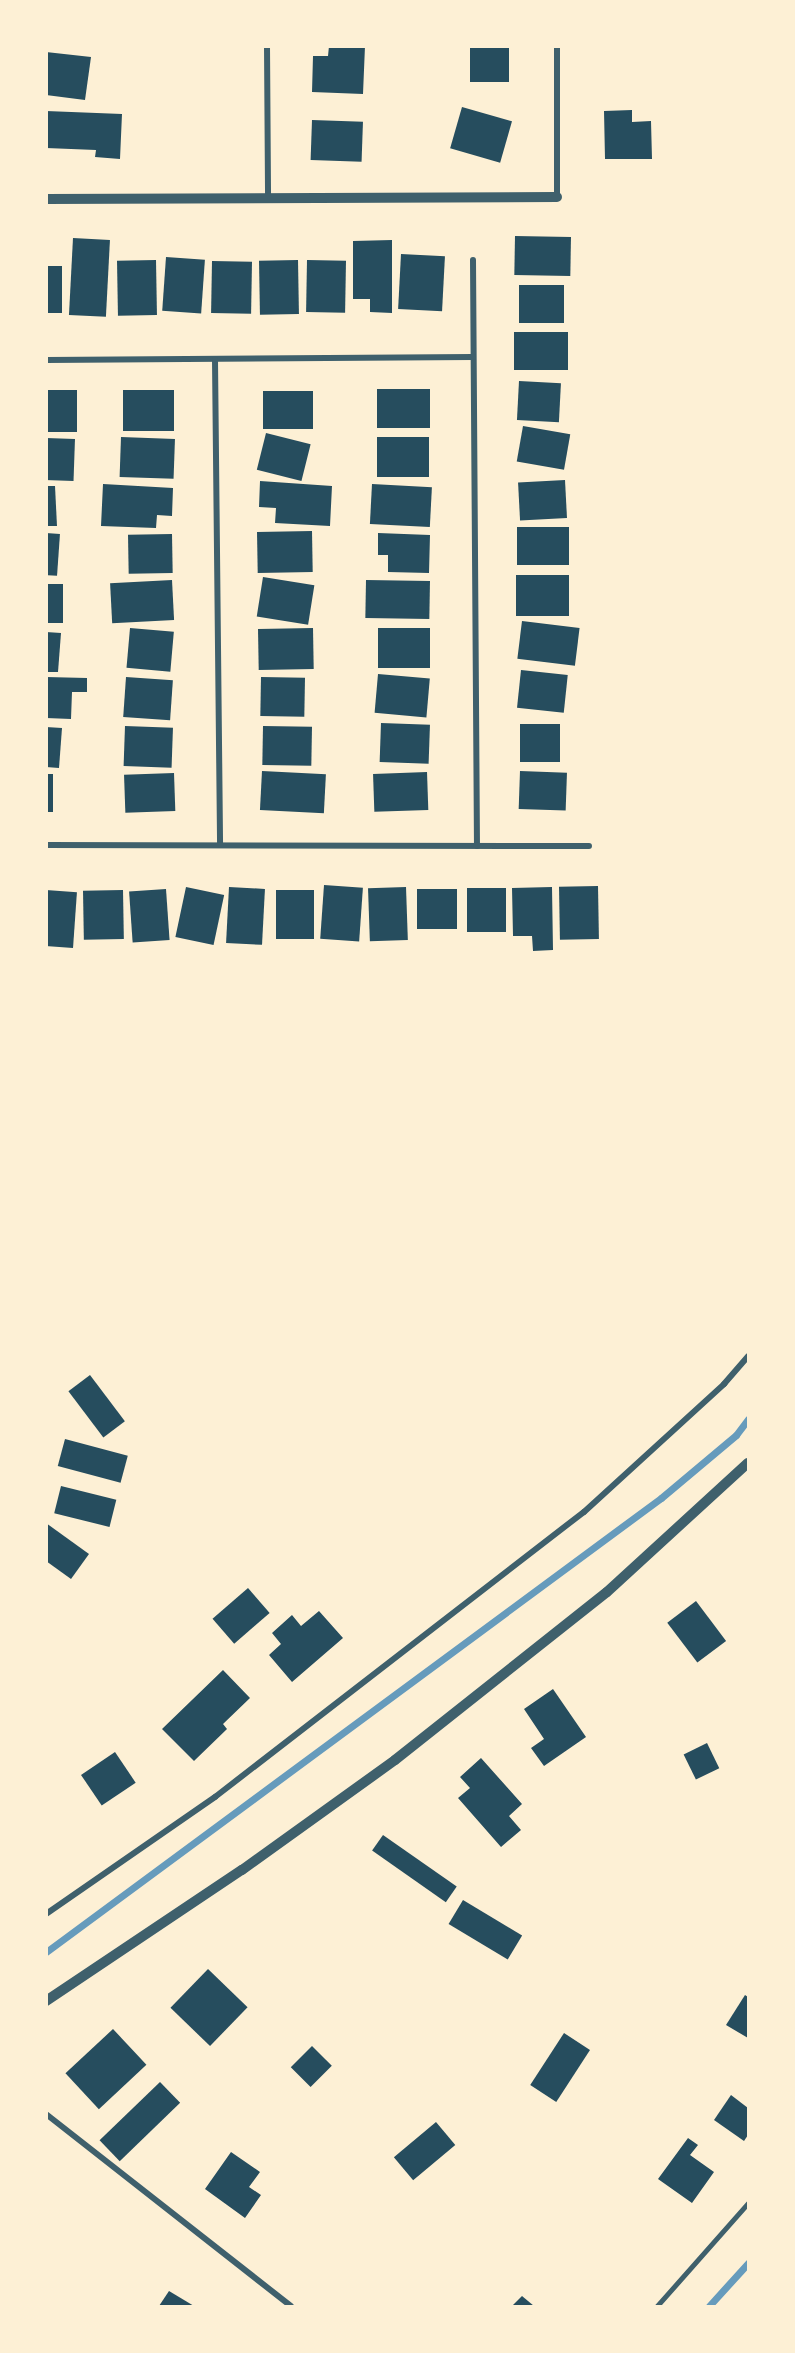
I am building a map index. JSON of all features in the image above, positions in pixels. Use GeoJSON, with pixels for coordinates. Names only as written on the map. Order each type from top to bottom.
{"type":"FeatureCollection","features":[{"type":"Feature","properties":{"kind":"street"},"geometry":{"type":"LineString","coordinates":[[267,46],[268,199]]}},
{"type":"Feature","properties":{"kind":"street"},"geometry":{"type":"LineString","coordinates":[[46,199],[557,197],[557,46]]}},
{"type":"Feature","properties":{"kind":"street"},"geometry":{"type":"LineString","coordinates":[[473,260],[477,846]]}},
{"type":"Feature","properties":{"kind":"street"},"geometry":{"type":"LineString","coordinates":[[46,360],[473,357]]}},
{"type":"Feature","properties":{"kind":"street"},"geometry":{"type":"LineString","coordinates":[[215,360],[220,844]]}},
{"type":"Feature","properties":{"kind":"street"},"geometry":{"type":"LineString","coordinates":[[46,845],[589,846]]}},
{"type":"Feature","properties":{"kind":"street"},"geometry":{"type":"LineString","coordinates":[[46,1914],[215,1797],[584,1512],[724,1384],[748,1356]]}},
{"type":"Feature","properties":{"kind":"street"},"geometry":{"type":"LineString","coordinates":[[46,2001],[242,1870],[395,1761],[607,1592],[748,1463]]}},
{"type":"Feature","properties":{"kind":"street"},"geometry":{"type":"LineString","coordinates":[[46,2114],[291,2307]]}},
{"type":"Feature","properties":{"kind":"lane"},"geometry":{"type":"LineString","coordinates":[[657,2307],[748,2204]]}},
{"type":"Feature","properties":{"kind":"building"},"geometry":{"type":"Polygon","coordinates":[[[329,46],[365,46],[363,94],[312,92],[313,56],[328,56],[329,46]]]}},
{"type":"Feature","properties":{"kind":"building"},"geometry":{"type":"Polygon","coordinates":[[[470,46],[509,46],[509,82],[470,82],[470,46]]]}},
{"type":"Feature","properties":{"kind":"building"},"geometry":{"type":"Polygon","coordinates":[[[46,52],[91,57],[85,100],[46,95],[46,52]]]}},
{"type":"Feature","properties":{"kind":"building"},"geometry":{"type":"Polygon","coordinates":[[[462,107],[512,121],[500,163],[450,148],[462,107]]]}},
{"type":"Feature","properties":{"kind":"building"},"geometry":{"type":"Polygon","coordinates":[[[632,110],[632,122],[651,121],[652,159],[605,159],[604,111],[632,110]]]}},
{"type":"Feature","properties":{"kind":"building"},"geometry":{"type":"Polygon","coordinates":[[[46,111],[122,114],[120,159],[95,157],[96,150],[46,148],[46,111]]]}},
{"type":"Feature","properties":{"kind":"building"},"geometry":{"type":"Polygon","coordinates":[[[312,120],[363,122],[362,162],[311,160],[312,120]]]}},
{"type":"Feature","properties":{"kind":"building"},"geometry":{"type":"Polygon","coordinates":[[[515,236],[571,237],[570,276],[514,275],[515,236]]]}},
{"type":"Feature","properties":{"kind":"building"},"geometry":{"type":"Polygon","coordinates":[[[73,238],[110,240],[106,317],[69,315],[73,238]]]}},
{"type":"Feature","properties":{"kind":"building"},"geometry":{"type":"Polygon","coordinates":[[[392,240],[392,313],[370,312],[370,299],[353,299],[353,241],[392,240]]]}},
{"type":"Feature","properties":{"kind":"building"},"geometry":{"type":"Polygon","coordinates":[[[401,254],[445,256],[442,311],[398,309],[401,254]]]}},
{"type":"Feature","properties":{"kind":"building"},"geometry":{"type":"Polygon","coordinates":[[[166,257],[205,260],[201,314],[162,311],[166,257]]]}},
{"type":"Feature","properties":{"kind":"building"},"geometry":{"type":"Polygon","coordinates":[[[156,260],[157,315],[118,316],[117,261],[156,260]]]}},
{"type":"Feature","properties":{"kind":"building"},"geometry":{"type":"Polygon","coordinates":[[[298,260],[299,314],[260,315],[259,261],[298,260]]]}},
{"type":"Feature","properties":{"kind":"building"},"geometry":{"type":"Polygon","coordinates":[[[307,260],[346,261],[345,313],[306,312],[307,260]]]}},
{"type":"Feature","properties":{"kind":"building"},"geometry":{"type":"Polygon","coordinates":[[[212,261],[252,262],[251,314],[211,313],[212,261]]]}},
{"type":"Feature","properties":{"kind":"building"},"geometry":{"type":"Polygon","coordinates":[[[46,266],[62,266],[62,313],[46,313],[46,266]]]}},
{"type":"Feature","properties":{"kind":"building"},"geometry":{"type":"Polygon","coordinates":[[[519,285],[564,285],[564,323],[519,323],[519,285]]]}},
{"type":"Feature","properties":{"kind":"building"},"geometry":{"type":"Polygon","coordinates":[[[514,332],[568,332],[568,370],[514,370],[514,332]]]}},
{"type":"Feature","properties":{"kind":"building"},"geometry":{"type":"Polygon","coordinates":[[[519,381],[561,383],[559,422],[517,420],[519,381]]]}},
{"type":"Feature","properties":{"kind":"building"},"geometry":{"type":"Polygon","coordinates":[[[377,389],[430,389],[430,428],[377,428],[377,389]]]}},
{"type":"Feature","properties":{"kind":"building"},"geometry":{"type":"Polygon","coordinates":[[[46,390],[77,390],[77,432],[46,432],[46,390]]]}},
{"type":"Feature","properties":{"kind":"building"},"geometry":{"type":"Polygon","coordinates":[[[123,390],[174,390],[174,431],[123,431],[123,390]]]}},
{"type":"Feature","properties":{"kind":"building"},"geometry":{"type":"Polygon","coordinates":[[[263,391],[313,391],[313,429],[263,429],[263,391]]]}},
{"type":"Feature","properties":{"kind":"building"},"geometry":{"type":"Polygon","coordinates":[[[523,426],[570,434],[564,470],[517,461],[523,426]]]}},
{"type":"Feature","properties":{"kind":"building"},"geometry":{"type":"Polygon","coordinates":[[[266,433],[311,444],[301,481],[257,470],[266,433]]]}},
{"type":"Feature","properties":{"kind":"building"},"geometry":{"type":"Polygon","coordinates":[[[121,437],[175,439],[174,479],[120,477],[121,437]]]}},
{"type":"Feature","properties":{"kind":"building"},"geometry":{"type":"Polygon","coordinates":[[[377,437],[429,437],[429,477],[377,477],[377,437]]]}},
{"type":"Feature","properties":{"kind":"building"},"geometry":{"type":"Polygon","coordinates":[[[46,438],[75,439],[74,481],[46,480],[46,438]]]}},
{"type":"Feature","properties":{"kind":"building"},"geometry":{"type":"Polygon","coordinates":[[[565,480],[567,518],[520,520],[518,482],[565,480]]]}},
{"type":"Feature","properties":{"kind":"building"},"geometry":{"type":"Polygon","coordinates":[[[260,481],[332,486],[330,526],[275,523],[276,508],[259,507],[260,481]]]}},
{"type":"Feature","properties":{"kind":"building"},"geometry":{"type":"Polygon","coordinates":[[[103,484],[173,488],[172,516],[157,515],[156,528],[101,526],[103,484]]]}},
{"type":"Feature","properties":{"kind":"building"},"geometry":{"type":"Polygon","coordinates":[[[372,484],[432,487],[430,527],[370,524],[372,484]]]}},
{"type":"Feature","properties":{"kind":"building"},"geometry":{"type":"Polygon","coordinates":[[[46,486],[55,486],[57,526],[46,526],[46,486]]]}},
{"type":"Feature","properties":{"kind":"building"},"geometry":{"type":"Polygon","coordinates":[[[517,527],[569,527],[569,565],[517,565],[517,527]]]}},
{"type":"Feature","properties":{"kind":"building"},"geometry":{"type":"Polygon","coordinates":[[[312,531],[313,572],[258,573],[257,532],[312,531]]]}},
{"type":"Feature","properties":{"kind":"building"},"geometry":{"type":"Polygon","coordinates":[[[46,533],[60,534],[57,576],[46,575],[46,533]]]}},
{"type":"Feature","properties":{"kind":"building"},"geometry":{"type":"Polygon","coordinates":[[[378,533],[430,535],[429,573],[388,572],[388,555],[378,555],[378,533]]]}},
{"type":"Feature","properties":{"kind":"building"},"geometry":{"type":"Polygon","coordinates":[[[172,534],[173,573],[129,574],[128,535],[172,534]]]}},
{"type":"Feature","properties":{"kind":"building"},"geometry":{"type":"Polygon","coordinates":[[[516,575],[569,575],[569,616],[516,616],[516,575]]]}},
{"type":"Feature","properties":{"kind":"building"},"geometry":{"type":"Polygon","coordinates":[[[263,577],[314,585],[308,625],[257,617],[263,577]]]}},
{"type":"Feature","properties":{"kind":"building"},"geometry":{"type":"Polygon","coordinates":[[[172,580],[174,620],[112,623],[110,583],[172,580]]]}},
{"type":"Feature","properties":{"kind":"building"},"geometry":{"type":"Polygon","coordinates":[[[366,580],[430,581],[429,619],[365,618],[366,580]]]}},
{"type":"Feature","properties":{"kind":"building"},"geometry":{"type":"Polygon","coordinates":[[[46,584],[63,584],[63,623],[46,623],[46,584]]]}},
{"type":"Feature","properties":{"kind":"building"},"geometry":{"type":"Polygon","coordinates":[[[522,621],[580,628],[575,666],[517,659],[522,621]]]}},
{"type":"Feature","properties":{"kind":"building"},"geometry":{"type":"Polygon","coordinates":[[[130,628],[174,632],[170,672],[127,668],[130,628]]]}},
{"type":"Feature","properties":{"kind":"building"},"geometry":{"type":"Polygon","coordinates":[[[313,628],[314,669],[259,670],[258,629],[313,628]]]}},
{"type":"Feature","properties":{"kind":"building"},"geometry":{"type":"Polygon","coordinates":[[[378,628],[430,628],[430,668],[378,668],[378,628]]]}},
{"type":"Feature","properties":{"kind":"building"},"geometry":{"type":"Polygon","coordinates":[[[46,632],[61,633],[58,672],[46,672],[46,632]]]}},
{"type":"Feature","properties":{"kind":"building"},"geometry":{"type":"Polygon","coordinates":[[[521,670],[568,675],[564,713],[517,708],[521,670]]]}},
{"type":"Feature","properties":{"kind":"building"},"geometry":{"type":"Polygon","coordinates":[[[378,674],[430,679],[426,717],[375,713],[378,674]]]}},
{"type":"Feature","properties":{"kind":"building"},"geometry":{"type":"Polygon","coordinates":[[[46,677],[87,678],[87,692],[72,692],[71,719],[46,718],[46,677]]]}},
{"type":"Feature","properties":{"kind":"building"},"geometry":{"type":"Polygon","coordinates":[[[126,677],[173,680],[170,720],[123,717],[126,677]]]}},
{"type":"Feature","properties":{"kind":"building"},"geometry":{"type":"Polygon","coordinates":[[[261,677],[305,678],[304,717],[260,716],[261,677]]]}},
{"type":"Feature","properties":{"kind":"building"},"geometry":{"type":"Polygon","coordinates":[[[381,723],[430,725],[429,764],[380,762],[381,723]]]}},
{"type":"Feature","properties":{"kind":"building"},"geometry":{"type":"Polygon","coordinates":[[[520,724],[560,724],[560,762],[520,762],[520,724]]]}},
{"type":"Feature","properties":{"kind":"building"},"geometry":{"type":"Polygon","coordinates":[[[125,726],[173,728],[172,768],[124,766],[125,726]]]}},
{"type":"Feature","properties":{"kind":"building"},"geometry":{"type":"Polygon","coordinates":[[[263,726],[312,727],[311,766],[262,765],[263,726]]]}},
{"type":"Feature","properties":{"kind":"building"},"geometry":{"type":"Polygon","coordinates":[[[46,727],[62,728],[59,768],[46,767],[46,727]]]}},
{"type":"Feature","properties":{"kind":"building"},"geometry":{"type":"Polygon","coordinates":[[[262,771],[326,774],[324,813],[260,810],[262,771]]]}},
{"type":"Feature","properties":{"kind":"building"},"geometry":{"type":"Polygon","coordinates":[[[520,771],[567,773],[566,811],[519,809],[520,771]]]}},
{"type":"Feature","properties":{"kind":"building"},"geometry":{"type":"Polygon","coordinates":[[[427,772],[428,810],[374,812],[373,774],[427,772]]]}},
{"type":"Feature","properties":{"kind":"building"},"geometry":{"type":"Polygon","coordinates":[[[174,773],[175,811],[125,813],[124,775],[174,773]]]}},
{"type":"Feature","properties":{"kind":"building"},"geometry":{"type":"Polygon","coordinates":[[[46,774],[53,774],[53,812],[46,812],[46,774]]]}},
{"type":"Feature","properties":{"kind":"building"},"geometry":{"type":"Polygon","coordinates":[[[324,885],[363,888],[359,942],[320,939],[324,885]]]}},
{"type":"Feature","properties":{"kind":"building"},"geometry":{"type":"Polygon","coordinates":[[[598,886],[599,939],[560,940],[559,887],[598,886]]]}},
{"type":"Feature","properties":{"kind":"building"},"geometry":{"type":"Polygon","coordinates":[[[186,887],[224,895],[214,945],[175,937],[186,887]]]}},
{"type":"Feature","properties":{"kind":"building"},"geometry":{"type":"Polygon","coordinates":[[[229,887],[265,889],[262,945],[226,943],[229,887]]]}},
{"type":"Feature","properties":{"kind":"building"},"geometry":{"type":"Polygon","coordinates":[[[406,887],[408,940],[370,941],[368,888],[406,887]]]}},
{"type":"Feature","properties":{"kind":"building"},"geometry":{"type":"Polygon","coordinates":[[[552,887],[553,950],[533,951],[532,936],[513,936],[512,888],[552,887]]]}},
{"type":"Feature","properties":{"kind":"building"},"geometry":{"type":"Polygon","coordinates":[[[467,888],[506,888],[506,932],[467,932],[467,888]]]}},
{"type":"Feature","properties":{"kind":"building"},"geometry":{"type":"Polygon","coordinates":[[[166,889],[170,940],[133,942],[129,892],[166,889]]]}},
{"type":"Feature","properties":{"kind":"building"},"geometry":{"type":"Polygon","coordinates":[[[417,889],[457,889],[457,929],[417,929],[417,889]]]}},
{"type":"Feature","properties":{"kind":"building"},"geometry":{"type":"Polygon","coordinates":[[[46,890],[77,892],[73,948],[46,946],[46,890]]]}},
{"type":"Feature","properties":{"kind":"building"},"geometry":{"type":"Polygon","coordinates":[[[123,890],[124,939],[84,940],[83,891],[123,890]]]}},
{"type":"Feature","properties":{"kind":"building"},"geometry":{"type":"Polygon","coordinates":[[[276,890],[314,890],[314,939],[276,939],[276,890]]]}},
{"type":"Feature","properties":{"kind":"building"},"geometry":{"type":"Polygon","coordinates":[[[90,1375],[125,1421],[103,1438],[68,1391],[90,1375]]]}},
{"type":"Feature","properties":{"kind":"building"},"geometry":{"type":"Polygon","coordinates":[[[65,1439],[128,1456],[121,1483],[58,1466],[65,1439]]]}},
{"type":"Feature","properties":{"kind":"building"},"geometry":{"type":"Polygon","coordinates":[[[61,1486],[116,1500],[110,1527],[54,1513],[61,1486]]]}},
{"type":"Feature","properties":{"kind":"building"},"geometry":{"type":"Polygon","coordinates":[[[46,1523],[89,1554],[71,1579],[46,1561],[46,1523]]]}},
{"type":"Feature","properties":{"kind":"building"},"geometry":{"type":"Polygon","coordinates":[[[248,1588],[270,1613],[234,1644],[213,1619],[248,1588]]]}},
{"type":"Feature","properties":{"kind":"building"},"geometry":{"type":"Polygon","coordinates":[[[696,1601],[726,1641],[697,1663],[667,1623],[696,1601]]]}},
{"type":"Feature","properties":{"kind":"building"},"geometry":{"type":"Polygon","coordinates":[[[319,1611],[343,1638],[292,1682],[269,1655],[281,1644],[272,1633],[292,1615],[301,1626],[319,1611]]]}},
{"type":"Feature","properties":{"kind":"building"},"geometry":{"type":"Polygon","coordinates":[[[223,1670],[250,1698],[223,1724],[227,1729],[194,1761],[162,1729],[223,1670]]]}},
{"type":"Feature","properties":{"kind":"building"},"geometry":{"type":"Polygon","coordinates":[[[553,1689],[586,1737],[544,1766],[531,1748],[544,1739],[524,1709],[553,1689]]]}},
{"type":"Feature","properties":{"kind":"building"},"geometry":{"type":"Polygon","coordinates":[[[707,1743],[719,1768],[696,1780],[684,1754],[707,1743]]]}},
{"type":"Feature","properties":{"kind":"building"},"geometry":{"type":"Polygon","coordinates":[[[115,1752],[136,1783],[102,1806],[81,1775],[115,1752]]]}},
{"type":"Feature","properties":{"kind":"building"},"geometry":{"type":"Polygon","coordinates":[[[481,1758],[522,1804],[509,1816],[521,1830],[501,1847],[458,1798],[470,1788],[460,1777],[481,1758]]]}},
{"type":"Feature","properties":{"kind":"building"},"geometry":{"type":"Polygon","coordinates":[[[383,1835],[457,1887],[446,1902],[372,1851],[383,1835]]]}},
{"type":"Feature","properties":{"kind":"building"},"geometry":{"type":"Polygon","coordinates":[[[463,1900],[522,1936],[508,1960],[449,1924],[463,1900]]]}},
{"type":"Feature","properties":{"kind":"building"},"geometry":{"type":"Polygon","coordinates":[[[208,1969],[248,2007],[210,2046],[170,2008],[208,1969]]]}},
{"type":"Feature","properties":{"kind":"building"},"geometry":{"type":"Polygon","coordinates":[[[745,1995],[748,1997],[748,2038],[726,2025],[745,1995]]]}},
{"type":"Feature","properties":{"kind":"building"},"geometry":{"type":"Polygon","coordinates":[[[113,2029],[146,2065],[99,2109],[65,2073],[113,2029]]]}},
{"type":"Feature","properties":{"kind":"building"},"geometry":{"type":"Polygon","coordinates":[[[564,2033],[590,2050],[556,2102],[530,2085],[564,2033]]]}},
{"type":"Feature","properties":{"kind":"building"},"geometry":{"type":"Polygon","coordinates":[[[312,2046],[332,2066],[311,2087],[291,2067],[312,2046]]]}},
{"type":"Feature","properties":{"kind":"building"},"geometry":{"type":"Polygon","coordinates":[[[160,2082],[180,2103],[120,2161],[100,2140],[160,2082]]]}},
{"type":"Feature","properties":{"kind":"building"},"geometry":{"type":"Polygon","coordinates":[[[731,2095],[748,2108],[748,2135],[744,2141],[714,2120],[731,2095]]]}},
{"type":"Feature","properties":{"kind":"building"},"geometry":{"type":"Polygon","coordinates":[[[436,2122],[455,2145],[413,2180],[394,2157],[436,2122]]]}},
{"type":"Feature","properties":{"kind":"building"},"geometry":{"type":"Polygon","coordinates":[[[688,2138],[698,2145],[690,2155],[714,2172],[692,2203],[658,2179],[688,2138]]]}},
{"type":"Feature","properties":{"kind":"building"},"geometry":{"type":"Polygon","coordinates":[[[231,2152],[260,2172],[249,2187],[261,2195],[245,2218],[205,2189],[231,2152]]]}},
{"type":"Feature","properties":{"kind":"building"},"geometry":{"type":"Polygon","coordinates":[[[169,2291],[194,2306],[159,2306],[169,2291]]]}},
{"type":"Feature","properties":{"kind":"building"},"geometry":{"type":"Polygon","coordinates":[[[522,2296],[534,2306],[512,2306],[522,2296]]]}},
{"type":"Feature","properties":{"kind":"waterway"},"geometry":{"type":"LineString","coordinates":[[46,1952],[661,1498],[736,1435],[748,1419]]}},
{"type":"Feature","properties":{"kind":"waterway"},"geometry":{"type":"LineString","coordinates":[[709,2306],[748,2263]]}}]}
